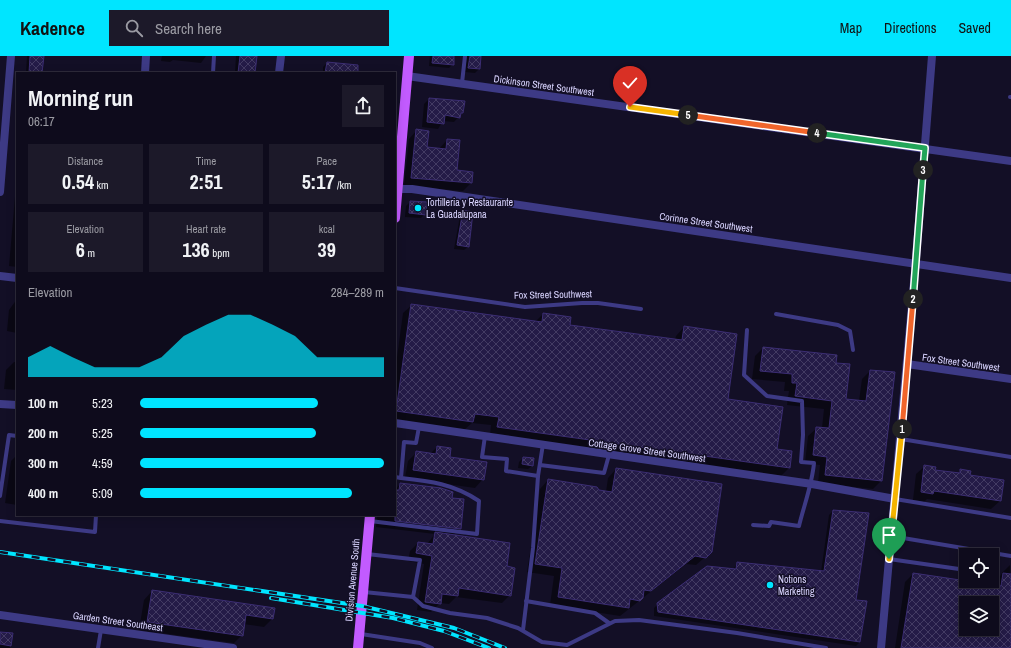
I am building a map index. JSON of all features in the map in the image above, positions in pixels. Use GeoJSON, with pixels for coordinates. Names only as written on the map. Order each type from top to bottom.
{"type":"FeatureCollection","features":[{"type":"Feature","properties":{"kind":"main road"},"geometry":{"type":"LineString","coordinates":[[396,189],[409,56]]}},
{"type":"Feature","properties":{"kind":"main road","name":"Division Avenue South"},"geometry":{"type":"LineString","coordinates":[[358,648],[370,518]]}},
{"type":"Feature","properties":{"kind":"street"},"geometry":{"type":"LineString","coordinates":[[0,192],[3,110],[11,56]]}},
{"type":"Feature","properties":{"kind":"street"},"geometry":{"type":"LineString","coordinates":[[145,72],[146,56]]}},
{"type":"Feature","properties":{"kind":"street"},"geometry":{"type":"LineString","coordinates":[[279,72],[281,56]]}},
{"type":"Feature","properties":{"kind":"street"},"geometry":{"type":"LineString","coordinates":[[882,648],[916,264],[932,56]]}},
{"type":"Feature","properties":{"kind":"street","name":"Dickinson Street Southwest"},"geometry":{"type":"LineString","coordinates":[[407,76],[1011,161]]}},
{"type":"Feature","properties":{"kind":"street","name":"Corinne Street Southwest"},"geometry":{"type":"LineString","coordinates":[[396,189],[412,189],[1011,278]]}},
{"type":"Feature","properties":{"kind":"street"},"geometry":{"type":"LineString","coordinates":[[0,276],[16,278]]}},
{"type":"Feature","properties":{"kind":"street","name":"Fox Street Southwest"},"geometry":{"type":"LineString","coordinates":[[907,364],[1011,379]]}},
{"type":"Feature","properties":{"kind":"street"},"geometry":{"type":"LineString","coordinates":[[0,404],[16,405]]}},
{"type":"Feature","properties":{"kind":"street","name":"Cottage Grove Street Southwest"},"geometry":{"type":"LineString","coordinates":[[396,423],[812,484],[895,499]]}},
{"type":"Feature","properties":{"kind":"street","name":"Garden Street Southeast"},"geometry":{"type":"LineString","coordinates":[[0,615],[233,648]]}},
{"type":"Feature","properties":{"kind":"lane"},"geometry":{"type":"LineString","coordinates":[[213,72],[214,56]]}},
{"type":"Feature","properties":{"kind":"lane"},"geometry":{"type":"LineString","coordinates":[[462,83],[465,56]]}},
{"type":"Feature","properties":{"kind":"lane","name":"Fox Street Southwest"},"geometry":{"type":"LineString","coordinates":[[396,288],[525,307],[598,303],[641,309]]}},
{"type":"Feature","properties":{"kind":"lane"},"geometry":{"type":"LineString","coordinates":[[776,314],[838,325],[850,331],[854,350]]}},
{"type":"Feature","properties":{"kind":"lane"},"geometry":{"type":"LineString","coordinates":[[747,330],[744,375],[767,396],[802,401],[803,435],[801,462],[814,463],[812,484],[808,491],[799,526],[771,522],[769,526],[753,525]]}},
{"type":"Feature","properties":{"kind":"lane"},"geometry":{"type":"LineString","coordinates":[[401,478],[404,442],[416,443],[420,427]]}},
{"type":"Feature","properties":{"kind":"lane"},"geometry":{"type":"LineString","coordinates":[[0,496],[9,435],[16,436]]}},
{"type":"Feature","properties":{"kind":"lane"},"geometry":{"type":"LineString","coordinates":[[485,436],[482,457],[508,459],[506,471],[538,476]]}},
{"type":"Feature","properties":{"kind":"lane"},"geometry":{"type":"LineString","coordinates":[[901,439],[1011,457]]}},
{"type":"Feature","properties":{"kind":"lane"},"geometry":{"type":"LineString","coordinates":[[523,630],[538,476],[543,444]]}},
{"type":"Feature","properties":{"kind":"lane"},"geometry":{"type":"LineString","coordinates":[[540,465],[604,473],[609,454]]}},
{"type":"Feature","properties":{"kind":"lane"},"geometry":{"type":"LineString","coordinates":[[370,518],[477,534],[479,501],[470,494],[437,481],[396,477]]}},
{"type":"Feature","properties":{"kind":"lane"},"geometry":{"type":"LineString","coordinates":[[895,499],[1011,518]]}},
{"type":"Feature","properties":{"kind":"lane"},"geometry":{"type":"LineString","coordinates":[[0,521],[94,532],[96,516]]}},
{"type":"Feature","properties":{"kind":"lane"},"geometry":{"type":"LineString","coordinates":[[891,536],[959,548]]}},
{"type":"Feature","properties":{"kind":"lane"},"geometry":{"type":"LineString","coordinates":[[367,554],[420,560],[413,597]]}},
{"type":"Feature","properties":{"kind":"lane"},"geometry":{"type":"LineString","coordinates":[[999,555],[1011,556]]}},
{"type":"Feature","properties":{"kind":"lane"},"geometry":{"type":"LineString","coordinates":[[889,559],[959,569]]}},
{"type":"Feature","properties":{"kind":"lane"},"geometry":{"type":"LineString","coordinates":[[363,592],[413,597],[423,606],[450,613],[487,618],[523,630],[542,642],[567,645],[609,623],[615,621],[639,620],[737,633],[795,646],[826,648]]}},
{"type":"Feature","properties":{"kind":"lane"},"geometry":{"type":"LineString","coordinates":[[526,601],[595,613],[609,623]]}},
{"type":"Feature","properties":{"kind":"lane"},"geometry":{"type":"LineString","coordinates":[[98,648],[101,629]]}},
{"type":"Feature","properties":{"kind":"lane"},"geometry":{"type":"LineString","coordinates":[[360,634],[420,643],[432,648]]}},
{"type":"Feature","properties":{"kind":"building"},"geometry":{"type":"Polygon","coordinates":[[[30,56],[44,56],[42,72],[29,72],[30,56]]]}},
{"type":"Feature","properties":{"kind":"building"},"geometry":{"type":"Polygon","coordinates":[[[240,56],[257,56],[255,72],[238,72],[240,56]]]}},
{"type":"Feature","properties":{"kind":"building"},"geometry":{"type":"Polygon","coordinates":[[[433,56],[454,56],[454,65],[432,63],[433,56]]]}},
{"type":"Feature","properties":{"kind":"building"},"geometry":{"type":"Polygon","coordinates":[[[470,56],[481,56],[480,69],[468,68],[470,56]]]}},
{"type":"Feature","properties":{"kind":"building"},"geometry":{"type":"Polygon","coordinates":[[[327,62],[358,65],[358,72],[325,72],[327,62]]]}},
{"type":"Feature","properties":{"kind":"building"},"geometry":{"type":"Polygon","coordinates":[[[429,98],[465,101],[463,113],[461,113],[460,118],[445,115],[444,124],[427,122],[429,98]]]}},
{"type":"Feature","properties":{"kind":"building"},"geometry":{"type":"Polygon","coordinates":[[[416,129],[429,131],[427,147],[446,149],[447,139],[460,140],[457,170],[473,172],[472,183],[411,178],[416,129]]]}},
{"type":"Feature","properties":{"kind":"building","name":"Tortilleria y Restaurante La Guadalupana"},"geometry":{"type":"Polygon","coordinates":[[[410,201],[427,202],[426,215],[409,213],[410,201]]]}},
{"type":"Feature","properties":{"kind":"building"},"geometry":{"type":"Polygon","coordinates":[[[463,210],[473,212],[469,247],[457,245],[463,210]]]}},
{"type":"Feature","properties":{"kind":"building"},"geometry":{"type":"Polygon","coordinates":[[[411,304],[542,322],[543,313],[571,317],[570,325],[682,340],[684,326],[737,334],[728,399],[783,407],[777,449],[792,451],[790,468],[497,427],[499,417],[475,414],[473,422],[396,411],[411,304]]]}},
{"type":"Feature","properties":{"kind":"building"},"geometry":{"type":"Polygon","coordinates":[[[763,347],[837,355],[836,363],[850,364],[846,399],[866,401],[870,370],[895,372],[882,481],[825,475],[827,457],[813,455],[816,427],[829,428],[832,401],[795,396],[797,383],[792,383],[792,374],[760,371],[763,347]]]}},
{"type":"Feature","properties":{"kind":"building"},"geometry":{"type":"Polygon","coordinates":[[[437,446],[451,448],[450,457],[487,462],[484,480],[413,470],[416,451],[436,454],[437,446]]]}},
{"type":"Feature","properties":{"kind":"building"},"geometry":{"type":"Polygon","coordinates":[[[523,457],[534,458],[533,466],[522,464],[523,457]]]}},
{"type":"Feature","properties":{"kind":"building"},"geometry":{"type":"Polygon","coordinates":[[[924,465],[936,467],[935,470],[960,473],[960,469],[971,471],[970,475],[1004,480],[1001,501],[934,491],[933,494],[921,492],[924,465]]]}},
{"type":"Feature","properties":{"kind":"building"},"geometry":{"type":"Polygon","coordinates":[[[616,468],[722,484],[712,552],[706,558],[695,556],[651,591],[644,590],[643,598],[640,601],[630,599],[629,608],[558,597],[562,568],[535,564],[548,479],[597,487],[599,490],[612,492],[616,468]]]}},
{"type":"Feature","properties":{"kind":"building"},"geometry":{"type":"Polygon","coordinates":[[[400,483],[441,488],[453,492],[452,498],[464,499],[461,529],[395,521],[396,490],[399,490],[400,483]]]}},
{"type":"Feature","properties":{"kind":"building","name":"Notions Marketing"},"geometry":{"type":"Polygon","coordinates":[[[833,510],[869,513],[856,600],[867,601],[860,642],[658,612],[657,603],[707,566],[736,569],[737,562],[824,571],[833,510]]]}},
{"type":"Feature","properties":{"kind":"building"},"geometry":{"type":"Polygon","coordinates":[[[435,532],[510,543],[507,566],[515,568],[511,596],[459,588],[458,596],[442,594],[441,604],[425,602],[432,556],[416,553],[418,542],[433,544],[435,532]]]}},
{"type":"Feature","properties":{"kind":"building"},"geometry":{"type":"Polygon","coordinates":[[[913,573],[959,580],[959,588],[999,588],[999,586],[1001,586],[1003,573],[1011,574],[1011,648],[901,648],[913,573]]]}},
{"type":"Feature","properties":{"kind":"building"},"geometry":{"type":"Polygon","coordinates":[[[152,590],[275,608],[273,619],[246,615],[243,636],[147,622],[152,590]]]}},
{"type":"Feature","properties":{"kind":"building"},"geometry":{"type":"Polygon","coordinates":[[[0,632],[13,633],[11,646],[0,644],[0,632]]]}},
{"type":"Feature","properties":{"kind":"railway"},"geometry":{"type":"LineString","coordinates":[[0,552],[362,606],[454,628],[505,648]]}},
{"type":"Feature","properties":{"kind":"railway"},"geometry":{"type":"LineString","coordinates":[[271,598],[393,618],[444,631],[489,648]]}},
{"type":"Feature","properties":{"kind":"place","name":"Tortilleria y Restaurante La Guadalupana"},"geometry":{"type":"Point","coordinates":[418,208]}},
{"type":"Feature","properties":{"kind":"place","name":"Notions Marketing"},"geometry":{"type":"Point","coordinates":[770,585]}},
{"type":"Feature","properties":{"kind":"route"},"geometry":{"type":"LineString","coordinates":[[630,107],[925,148],[901,439],[889,559]]}}]}
